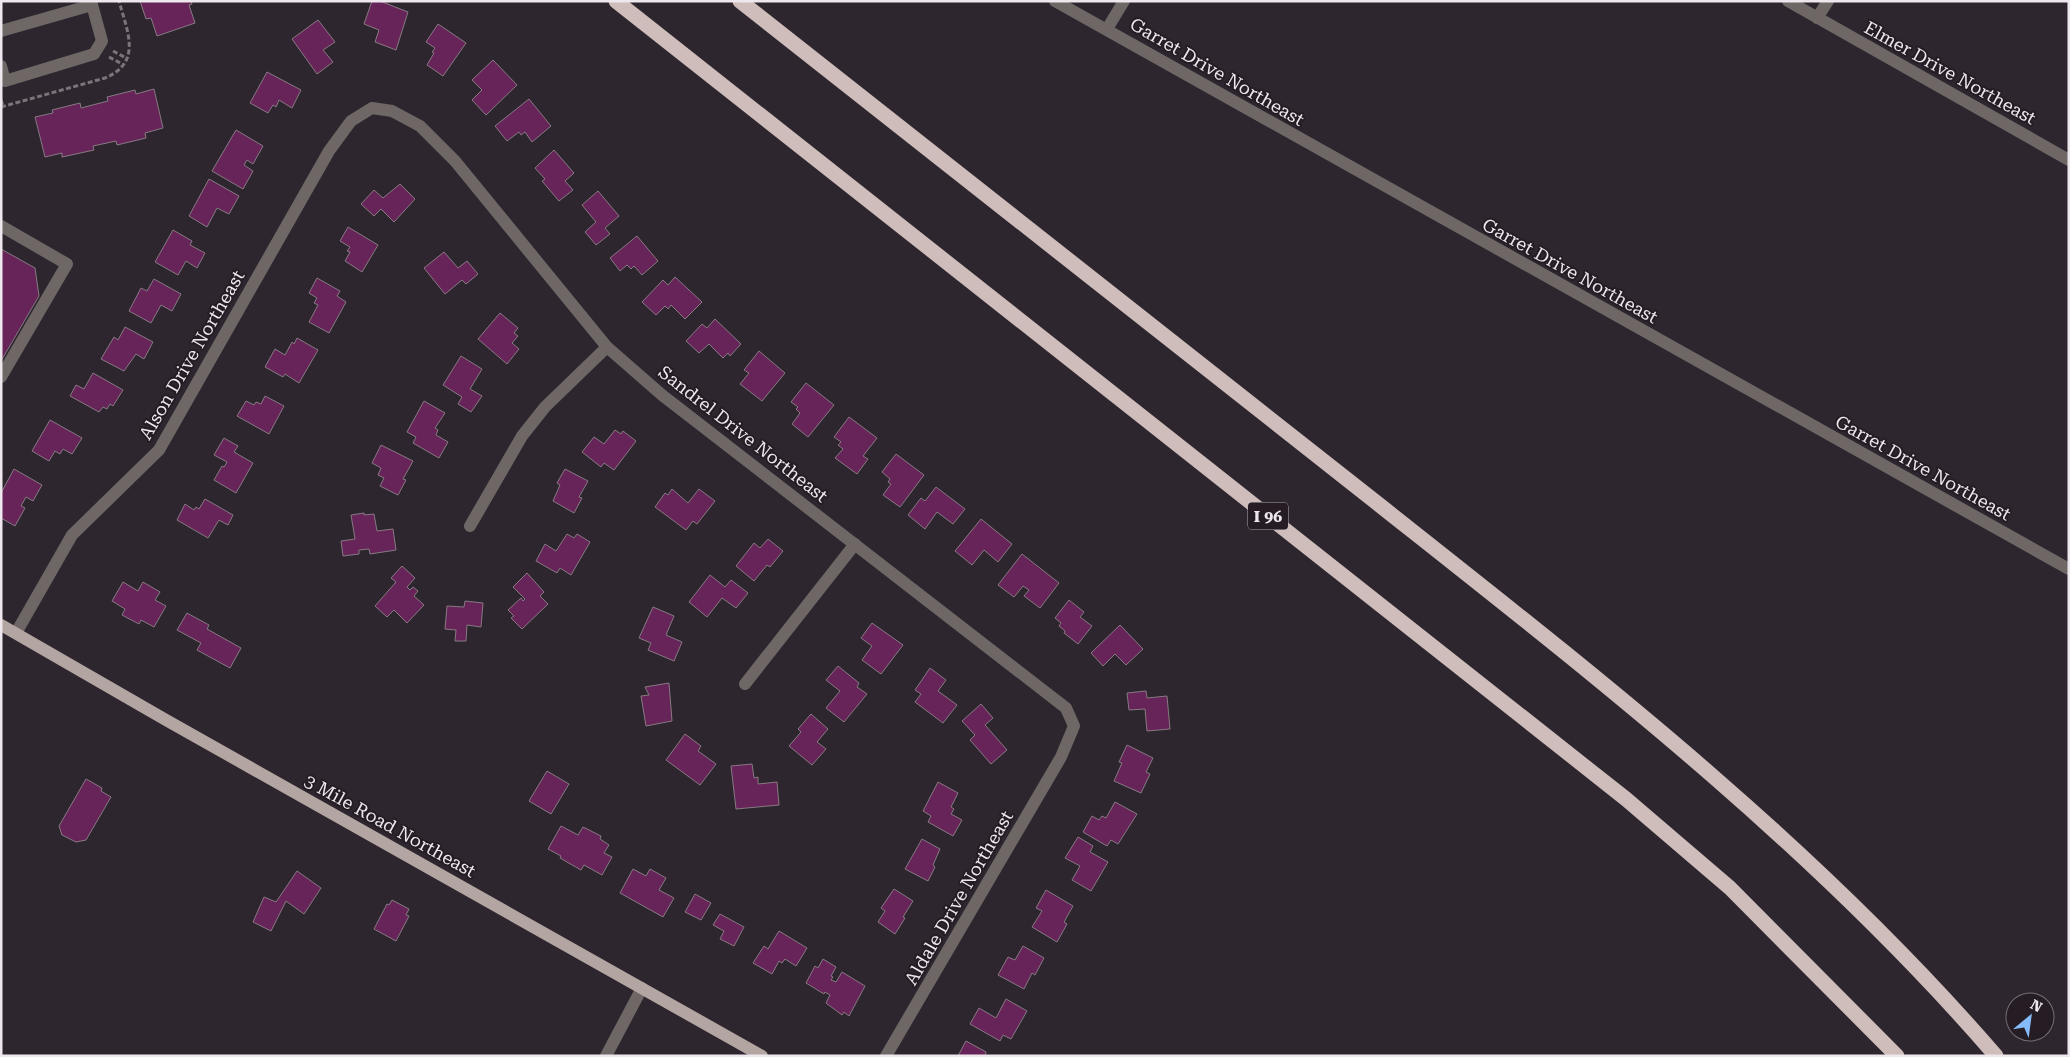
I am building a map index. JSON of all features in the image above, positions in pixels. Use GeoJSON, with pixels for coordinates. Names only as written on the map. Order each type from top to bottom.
{"type":"FeatureCollection","features":[{"type":"Feature","properties":{"kind":"highway","name":"I 96"},"geometry":{"type":"LineString","coordinates":[[616,1],[1626,799],[1730,888],[1897,1056]]}},
{"type":"Feature","properties":{"kind":"highway"},"geometry":{"type":"LineString","coordinates":[[740,1],[1654,724],[1778,834],[1865,915],[1996,1056]]}},
{"type":"Feature","properties":{"kind":"main road","name":"3 Mile Road Northeast"},"geometry":{"type":"LineString","coordinates":[[1,625],[757,1055]]}},
{"type":"Feature","properties":{"kind":"street","name":"Garret Drive Northeast"},"geometry":{"type":"LineString","coordinates":[[1055,1],[2069,569]]}},
{"type":"Feature","properties":{"kind":"street"},"geometry":{"type":"LineString","coordinates":[[1107,29],[1124,1]]}},
{"type":"Feature","properties":{"kind":"street","name":"Elmer Drive Northeast"},"geometry":{"type":"LineString","coordinates":[[1788,1],[2069,160]]}},
{"type":"Feature","properties":{"kind":"street"},"geometry":{"type":"LineString","coordinates":[[1817,18],[1828,1]]}},
{"type":"Feature","properties":{"kind":"street"},"geometry":{"type":"LineString","coordinates":[[1,31],[92,3],[102,41],[94,54],[5,81],[1,66]]}},
{"type":"Feature","properties":{"kind":"street","name":"Alson Drive Northeast"},"geometry":{"type":"LineString","coordinates":[[16,632],[72,535],[159,450],[335,144],[352,121],[372,108],[392,111],[398,114]]}},
{"type":"Feature","properties":{"kind":"street","name":"Sandrel Drive Northeast"},"geometry":{"type":"LineString","coordinates":[[398,114],[420,126],[455,161],[607,347],[662,395],[1066,708],[1074,726],[1061,758]]}},
{"type":"Feature","properties":{"kind":"street"},"geometry":{"type":"LineString","coordinates":[[1,226],[67,264],[1,377]]}},
{"type":"Feature","properties":{"kind":"street"},"geometry":{"type":"LineString","coordinates":[[470,526],[522,436],[545,408],[607,347]]}},
{"type":"Feature","properties":{"kind":"street"},"geometry":{"type":"LineString","coordinates":[[745,684],[855,544]]}},
{"type":"Feature","properties":{"kind":"street","name":"Aldale Drive Northeast"},"geometry":{"type":"LineString","coordinates":[[886,1056],[1061,758]]}},
{"type":"Feature","properties":{"kind":"street"},"geometry":{"type":"LineString","coordinates":[[606,1056],[642,988]]}},
{"type":"Feature","properties":{"kind":"path"},"geometry":{"type":"LineString","coordinates":[[1,100],[3,106]]}},
{"type":"Feature","properties":{"kind":"building"},"geometry":{"type":"Polygon","coordinates":[[[140,1],[191,1],[192,4],[189,5],[195,23],[157,36],[151,18],[146,19],[140,1]]]}},
{"type":"Feature","properties":{"kind":"building"},"geometry":{"type":"Polygon","coordinates":[[[372,1],[380,1],[408,12],[396,50],[375,42],[379,30],[364,24],[372,1]]]}},
{"type":"Feature","properties":{"kind":"building"},"geometry":{"type":"Polygon","coordinates":[[[318,20],[335,42],[323,50],[333,62],[317,74],[292,39],[318,20]]]}},
{"type":"Feature","properties":{"kind":"building"},"geometry":{"type":"Polygon","coordinates":[[[438,24],[466,43],[443,76],[427,65],[435,48],[426,42],[438,24]]]}},
{"type":"Feature","properties":{"kind":"building"},"geometry":{"type":"Polygon","coordinates":[[[493,60],[517,85],[486,115],[472,100],[482,90],[472,80],[493,60]]]}},
{"type":"Feature","properties":{"kind":"building"},"geometry":{"type":"Polygon","coordinates":[[[267,72],[301,90],[292,108],[279,100],[276,107],[273,105],[268,113],[250,103],[267,72]]]}},
{"type":"Feature","properties":{"kind":"building"},"geometry":{"type":"Polygon","coordinates":[[[154,89],[163,128],[145,133],[146,138],[117,145],[116,141],[93,146],[94,150],[62,157],[62,153],[45,157],[35,117],[53,113],[52,110],[80,103],[81,108],[108,101],[107,97],[135,90],[136,94],[154,89]]]}},
{"type":"Feature","properties":{"kind":"building"},"geometry":{"type":"Polygon","coordinates":[[[529,99],[551,126],[532,142],[525,132],[521,135],[519,132],[507,141],[495,126],[529,99]]]}},
{"type":"Feature","properties":{"kind":"building"},"geometry":{"type":"Polygon","coordinates":[[[236,130],[263,146],[253,164],[247,160],[244,165],[253,171],[243,189],[212,171],[236,130]]]}},
{"type":"Feature","properties":{"kind":"building"},"geometry":{"type":"Polygon","coordinates":[[[554,150],[574,173],[565,181],[573,190],[559,201],[542,181],[545,179],[535,168],[554,150]]]}},
{"type":"Feature","properties":{"kind":"building"},"geometry":{"type":"Polygon","coordinates":[[[209,179],[239,196],[229,214],[217,208],[207,227],[189,216],[209,179]]]}},
{"type":"Feature","properties":{"kind":"building"},"geometry":{"type":"Polygon","coordinates":[[[400,184],[415,199],[394,222],[381,209],[374,216],[361,204],[374,190],[383,198],[400,184]]]}},
{"type":"Feature","properties":{"kind":"building"},"geometry":{"type":"Polygon","coordinates":[[[598,191],[619,216],[605,228],[610,234],[596,245],[585,232],[596,222],[582,205],[598,191]]]}},
{"type":"Feature","properties":{"kind":"building"},"geometry":{"type":"Polygon","coordinates":[[[348,227],[378,245],[362,272],[345,261],[350,252],[347,251],[350,247],[340,241],[348,227]]]}},
{"type":"Feature","properties":{"kind":"building"},"geometry":{"type":"Polygon","coordinates":[[[173,230],[192,241],[190,245],[205,253],[197,268],[186,261],[178,275],[155,262],[173,230]]]}},
{"type":"Feature","properties":{"kind":"building"},"geometry":{"type":"Polygon","coordinates":[[[637,236],[658,261],[642,275],[634,266],[631,269],[627,265],[620,271],[610,258],[637,236]]]}},
{"type":"Feature","properties":{"kind":"building"},"geometry":{"type":"Polygon","coordinates":[[[1,249],[35,268],[39,296],[1,361],[1,249]]]}},
{"type":"Feature","properties":{"kind":"building"},"geometry":{"type":"Polygon","coordinates":[[[444,252],[458,268],[467,261],[478,274],[466,284],[462,280],[445,294],[424,268],[444,252]]]}},
{"type":"Feature","properties":{"kind":"building"},"geometry":{"type":"Polygon","coordinates":[[[675,277],[702,302],[685,319],[671,305],[668,309],[665,306],[656,315],[642,302],[663,280],[668,285],[675,277]]]}},
{"type":"Feature","properties":{"kind":"building"},"geometry":{"type":"Polygon","coordinates":[[[317,278],[340,291],[337,296],[346,302],[329,333],[309,322],[318,305],[314,303],[317,298],[309,293],[317,278]]]}},
{"type":"Feature","properties":{"kind":"building"},"geometry":{"type":"Polygon","coordinates":[[[154,279],[181,294],[172,311],[161,305],[151,323],[129,311],[141,288],[147,291],[154,279]]]}},
{"type":"Feature","properties":{"kind":"building"},"geometry":{"type":"Polygon","coordinates":[[[500,313],[518,328],[514,333],[518,336],[512,343],[519,349],[507,364],[478,339],[500,313]]]}},
{"type":"Feature","properties":{"kind":"building"},"geometry":{"type":"Polygon","coordinates":[[[715,319],[741,344],[730,356],[728,353],[723,358],[709,344],[699,353],[686,341],[702,324],[707,328],[715,319]]]}},
{"type":"Feature","properties":{"kind":"building"},"geometry":{"type":"Polygon","coordinates":[[[125,327],[153,342],[144,359],[136,354],[124,371],[101,359],[114,337],[118,340],[125,327]]]}},
{"type":"Feature","properties":{"kind":"building"},"geometry":{"type":"Polygon","coordinates":[[[297,338],[318,350],[299,383],[285,374],[283,377],[265,367],[275,349],[285,355],[292,342],[294,344],[297,338]]]}},
{"type":"Feature","properties":{"kind":"building"},"geometry":{"type":"Polygon","coordinates":[[[759,351],[785,373],[762,401],[740,384],[749,373],[744,370],[759,351]]]}},
{"type":"Feature","properties":{"kind":"building"},"geometry":{"type":"Polygon","coordinates":[[[461,356],[482,369],[470,389],[482,396],[471,412],[458,404],[462,397],[443,385],[461,356]]]}},
{"type":"Feature","properties":{"kind":"building"},"geometry":{"type":"Polygon","coordinates":[[[93,373],[123,390],[113,406],[110,404],[107,409],[103,407],[99,412],[70,396],[76,385],[84,389],[93,373]]]}},
{"type":"Feature","properties":{"kind":"building"},"geometry":{"type":"Polygon","coordinates":[[[806,383],[834,405],[808,437],[792,424],[800,413],[796,409],[798,407],[791,402],[806,383]]]}},
{"type":"Feature","properties":{"kind":"building"},"geometry":{"type":"Polygon","coordinates":[[[265,396],[284,406],[269,434],[237,416],[246,401],[254,405],[256,402],[261,404],[265,396]]]}},
{"type":"Feature","properties":{"kind":"building"},"geometry":{"type":"Polygon","coordinates":[[[424,401],[445,413],[435,428],[438,430],[436,435],[448,442],[439,458],[413,443],[416,437],[407,432],[424,401]]]}},
{"type":"Feature","properties":{"kind":"building"},"geometry":{"type":"Polygon","coordinates":[[[849,417],[877,438],[863,456],[868,459],[857,474],[835,458],[843,449],[838,445],[841,442],[834,437],[849,417]]]}},
{"type":"Feature","properties":{"kind":"building"},"geometry":{"type":"Polygon","coordinates":[[[50,420],[82,438],[72,454],[63,449],[60,454],[55,451],[49,461],[32,451],[50,420]]]}},
{"type":"Feature","properties":{"kind":"building"},"geometry":{"type":"Polygon","coordinates":[[[615,430],[621,434],[623,431],[636,441],[614,470],[604,463],[601,467],[582,452],[594,437],[604,444],[615,430]]]}},
{"type":"Feature","properties":{"kind":"building"},"geometry":{"type":"Polygon","coordinates":[[[224,438],[238,446],[234,452],[253,463],[236,493],[214,480],[222,466],[224,467],[227,462],[214,455],[224,438]]]}},
{"type":"Feature","properties":{"kind":"building"},"geometry":{"type":"Polygon","coordinates":[[[381,445],[413,461],[403,479],[406,480],[398,495],[380,486],[384,478],[378,475],[381,468],[372,463],[381,445]]]}},
{"type":"Feature","properties":{"kind":"building"},"geometry":{"type":"Polygon","coordinates":[[[896,454],[924,475],[900,507],[883,495],[891,484],[888,482],[890,479],[882,472],[896,454]]]}},
{"type":"Feature","properties":{"kind":"building"},"geometry":{"type":"Polygon","coordinates":[[[14,469],[42,485],[33,501],[26,497],[21,506],[25,508],[15,526],[1,518],[1,493],[14,469]]]}},
{"type":"Feature","properties":{"kind":"building"},"geometry":{"type":"Polygon","coordinates":[[[565,469],[588,481],[579,497],[582,498],[574,513],[553,501],[560,485],[557,483],[565,469]]]}},
{"type":"Feature","properties":{"kind":"building"},"geometry":{"type":"Polygon","coordinates":[[[936,487],[965,509],[953,524],[937,512],[925,529],[908,515],[921,498],[925,501],[936,487]]]}},
{"type":"Feature","properties":{"kind":"building"},"geometry":{"type":"Polygon","coordinates":[[[672,489],[688,503],[699,489],[715,501],[697,524],[693,521],[686,530],[655,507],[665,493],[668,495],[672,489]]]}},
{"type":"Feature","properties":{"kind":"building"},"geometry":{"type":"Polygon","coordinates":[[[205,499],[233,515],[228,525],[219,520],[208,538],[177,520],[185,504],[194,510],[196,507],[199,509],[205,499]]]}},
{"type":"Feature","properties":{"kind":"building"},"geometry":{"type":"Polygon","coordinates":[[[364,513],[364,515],[374,514],[377,531],[393,529],[396,550],[370,554],[369,549],[359,550],[359,554],[343,556],[341,541],[355,539],[351,515],[364,513]]]}},
{"type":"Feature","properties":{"kind":"building"},"geometry":{"type":"Polygon","coordinates":[[[981,519],[1012,544],[998,562],[984,550],[972,565],[955,551],[981,519]]]}},
{"type":"Feature","properties":{"kind":"building"},"geometry":{"type":"Polygon","coordinates":[[[567,534],[574,538],[577,534],[590,542],[571,575],[560,568],[557,573],[536,561],[545,544],[556,551],[567,534]]]}},
{"type":"Feature","properties":{"kind":"building"},"geometry":{"type":"Polygon","coordinates":[[[768,539],[783,551],[770,567],[767,565],[754,581],[736,566],[754,543],[760,548],[768,539]]]}},
{"type":"Feature","properties":{"kind":"building"},"geometry":{"type":"Polygon","coordinates":[[[1022,554],[1059,583],[1040,608],[1024,596],[1029,590],[1023,586],[1014,597],[998,585],[1022,554]]]}},
{"type":"Feature","properties":{"kind":"building"},"geometry":{"type":"Polygon","coordinates":[[[402,566],[415,578],[407,587],[410,590],[413,587],[418,591],[414,596],[424,605],[407,623],[394,610],[387,617],[375,606],[396,582],[391,578],[402,566]]]}},
{"type":"Feature","properties":{"kind":"building"},"geometry":{"type":"Polygon","coordinates":[[[527,573],[544,592],[540,596],[548,604],[522,629],[511,618],[514,616],[508,610],[521,598],[523,601],[525,599],[513,587],[527,573]]]}},
{"type":"Feature","properties":{"kind":"building"},"geometry":{"type":"Polygon","coordinates":[[[710,575],[725,587],[731,580],[748,593],[736,608],[722,598],[707,617],[689,602],[710,575]]]}},
{"type":"Feature","properties":{"kind":"building"},"geometry":{"type":"Polygon","coordinates":[[[123,582],[138,591],[143,582],[160,592],[155,600],[166,606],[154,627],[141,620],[139,624],[122,615],[125,609],[112,601],[123,582]]]}},
{"type":"Feature","properties":{"kind":"building"},"geometry":{"type":"Polygon","coordinates":[[[1069,600],[1084,612],[1080,617],[1092,626],[1078,644],[1064,633],[1065,631],[1059,626],[1061,623],[1055,618],[1069,600]]]}},
{"type":"Feature","properties":{"kind":"building"},"geometry":{"type":"Polygon","coordinates":[[[465,601],[483,603],[481,627],[467,625],[466,641],[455,641],[456,630],[445,629],[447,606],[464,607],[465,601]]]}},
{"type":"Feature","properties":{"kind":"building"},"geometry":{"type":"Polygon","coordinates":[[[653,607],[674,616],[666,635],[682,642],[674,661],[648,650],[651,643],[639,638],[653,607]]]}},
{"type":"Feature","properties":{"kind":"building"},"geometry":{"type":"Polygon","coordinates":[[[187,613],[209,625],[207,629],[241,648],[230,668],[197,650],[201,643],[177,630],[187,613]]]}},
{"type":"Feature","properties":{"kind":"building"},"geometry":{"type":"Polygon","coordinates":[[[872,623],[903,645],[881,674],[862,660],[872,646],[861,638],[872,623]]]}},
{"type":"Feature","properties":{"kind":"building"},"geometry":{"type":"Polygon","coordinates":[[[1120,625],[1143,649],[1126,665],[1115,654],[1103,666],[1091,653],[1120,625]]]}},
{"type":"Feature","properties":{"kind":"building"},"geometry":{"type":"Polygon","coordinates":[[[838,666],[859,683],[857,687],[867,694],[844,722],[826,708],[840,691],[826,680],[838,666]]]}},
{"type":"Feature","properties":{"kind":"building"},"geometry":{"type":"Polygon","coordinates":[[[930,668],[946,680],[938,691],[957,705],[943,723],[915,702],[921,694],[915,690],[930,668]]]}},
{"type":"Feature","properties":{"kind":"building"},"geometry":{"type":"Polygon","coordinates":[[[669,683],[672,721],[646,726],[641,696],[649,695],[645,687],[669,683]]]}},
{"type":"Feature","properties":{"kind":"building"},"geometry":{"type":"Polygon","coordinates":[[[1146,691],[1147,698],[1167,696],[1170,729],[1147,731],[1145,709],[1129,710],[1127,693],[1146,691]]]}},
{"type":"Feature","properties":{"kind":"building"},"geometry":{"type":"Polygon","coordinates":[[[981,704],[993,718],[985,725],[1007,750],[991,764],[970,740],[975,735],[962,721],[981,704]]]}},
{"type":"Feature","properties":{"kind":"building"},"geometry":{"type":"Polygon","coordinates":[[[811,714],[828,729],[817,742],[826,749],[812,765],[789,746],[801,732],[798,729],[811,714]]]}},
{"type":"Feature","properties":{"kind":"building"},"geometry":{"type":"Polygon","coordinates":[[[685,734],[701,746],[698,751],[716,764],[700,785],[666,760],[685,734]]]}},
{"type":"Feature","properties":{"kind":"building"},"geometry":{"type":"Polygon","coordinates":[[[1127,745],[1153,758],[1146,772],[1150,774],[1141,793],[1114,781],[1122,763],[1119,762],[1127,745]]]}},
{"type":"Feature","properties":{"kind":"building"},"geometry":{"type":"Polygon","coordinates":[[[752,764],[754,778],[758,777],[758,784],[777,782],[779,805],[736,809],[731,766],[752,764]]]}},
{"type":"Feature","properties":{"kind":"building"},"geometry":{"type":"Polygon","coordinates":[[[547,771],[569,784],[551,814],[529,801],[547,771]]]}},
{"type":"Feature","properties":{"kind":"building"},"geometry":{"type":"Polygon","coordinates":[[[86,779],[102,788],[101,791],[111,797],[86,840],[76,842],[62,835],[59,826],[86,779]]]}},
{"type":"Feature","properties":{"kind":"building"},"geometry":{"type":"Polygon","coordinates":[[[938,782],[958,793],[951,807],[954,809],[951,814],[962,820],[953,836],[928,822],[931,816],[923,811],[938,782]]]}},
{"type":"Feature","properties":{"kind":"building"},"geometry":{"type":"Polygon","coordinates":[[[1115,802],[1137,814],[1118,844],[1111,840],[1107,846],[1083,832],[1092,816],[1099,820],[1102,816],[1106,818],[1115,802]]]}},
{"type":"Feature","properties":{"kind":"building"},"geometry":{"type":"Polygon","coordinates":[[[561,826],[578,835],[583,827],[601,836],[600,839],[609,845],[604,853],[612,857],[602,875],[584,865],[581,870],[548,849],[561,826]]]}},
{"type":"Feature","properties":{"kind":"building"},"geometry":{"type":"Polygon","coordinates":[[[1078,837],[1093,846],[1090,852],[1108,862],[1091,891],[1072,880],[1080,866],[1065,858],[1078,837]]]}},
{"type":"Feature","properties":{"kind":"building"},"geometry":{"type":"Polygon","coordinates":[[[922,839],[940,849],[933,865],[935,867],[928,881],[905,869],[922,839]]]}},
{"type":"Feature","properties":{"kind":"building"},"geometry":{"type":"Polygon","coordinates":[[[633,869],[646,876],[650,869],[666,878],[659,890],[674,898],[663,917],[620,893],[633,869]]]}},
{"type":"Feature","properties":{"kind":"building"},"geometry":{"type":"Polygon","coordinates":[[[297,871],[321,888],[304,914],[286,901],[271,931],[253,922],[264,897],[276,902],[297,871]]]}},
{"type":"Feature","properties":{"kind":"building"},"geometry":{"type":"Polygon","coordinates":[[[894,889],[913,901],[895,934],[878,922],[885,911],[881,908],[894,889]]]}},
{"type":"Feature","properties":{"kind":"building"},"geometry":{"type":"Polygon","coordinates":[[[1046,890],[1073,906],[1064,922],[1067,924],[1057,942],[1032,927],[1042,911],[1036,908],[1046,890]]]}},
{"type":"Feature","properties":{"kind":"building"},"geometry":{"type":"Polygon","coordinates":[[[695,894],[711,903],[701,920],[685,912],[695,894]]]}},
{"type":"Feature","properties":{"kind":"building"},"geometry":{"type":"Polygon","coordinates":[[[392,900],[409,909],[406,915],[409,916],[396,941],[374,929],[387,904],[389,905],[392,900]]]}},
{"type":"Feature","properties":{"kind":"building"},"geometry":{"type":"Polygon","coordinates":[[[720,914],[744,927],[734,946],[720,939],[724,931],[713,925],[720,914]]]}},
{"type":"Feature","properties":{"kind":"building"},"geometry":{"type":"Polygon","coordinates":[[[779,931],[807,948],[796,966],[785,959],[782,963],[779,961],[772,974],[753,963],[764,946],[768,949],[779,931]]]}},
{"type":"Feature","properties":{"kind":"building"},"geometry":{"type":"Polygon","coordinates":[[[1023,946],[1044,958],[1035,975],[1032,973],[1024,989],[998,975],[1008,957],[1015,960],[1023,946]]]}},
{"type":"Feature","properties":{"kind":"building"},"geometry":{"type":"Polygon","coordinates":[[[823,959],[836,967],[831,980],[836,982],[842,972],[865,986],[849,1016],[844,1012],[842,1015],[826,1003],[830,995],[825,992],[824,994],[806,983],[815,966],[818,968],[823,959]]]}},
{"type":"Feature","properties":{"kind":"building"},"geometry":{"type":"Polygon","coordinates":[[[1006,999],[1027,1011],[1011,1039],[1003,1035],[1000,1041],[970,1024],[979,1008],[996,1018],[1006,999]]]}},
{"type":"Feature","properties":{"kind":"building"},"geometry":{"type":"Polygon","coordinates":[[[966,1041],[986,1052],[985,1056],[958,1056],[966,1041]]]}}]}
